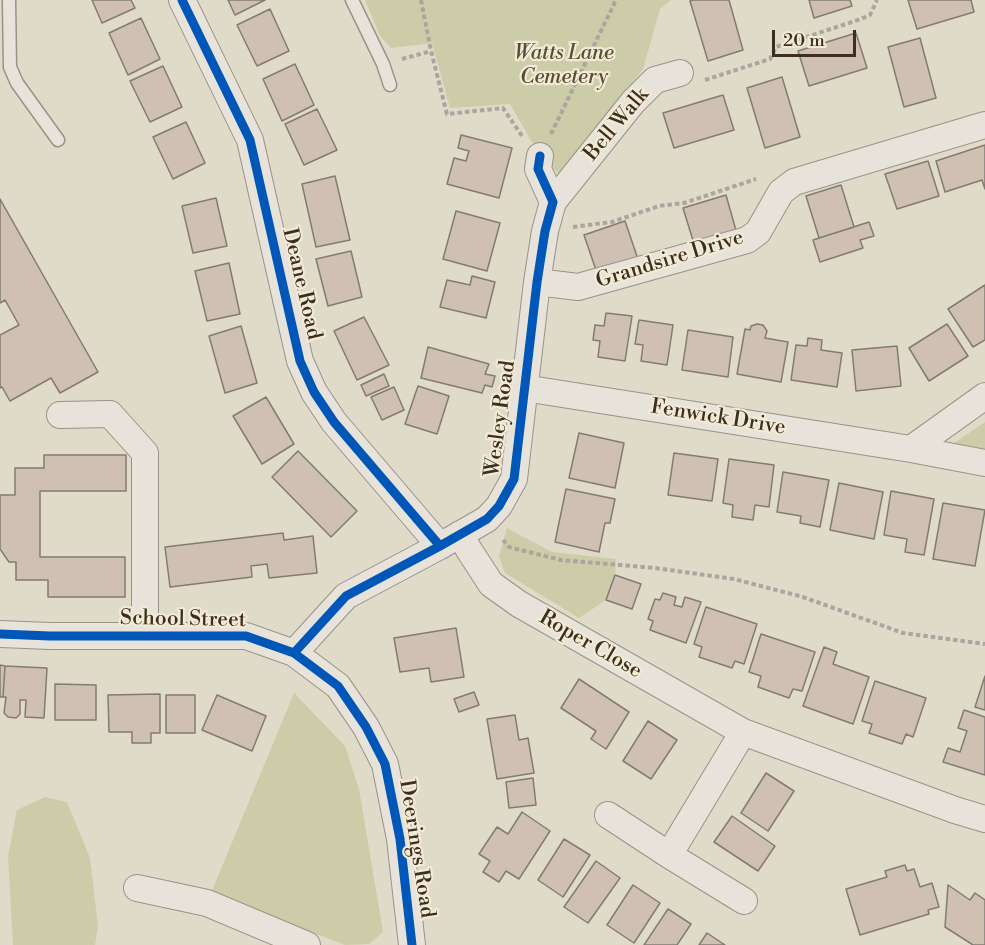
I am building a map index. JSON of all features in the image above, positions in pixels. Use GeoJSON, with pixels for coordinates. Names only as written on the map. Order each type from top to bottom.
{"type":"FeatureCollection","features":[{"type":"Feature","properties":{"kind":"street","name":"Deane Road"},"geometry":{"type":"LineString","coordinates":[[182,0],[250,140],[300,361],[314,392],[334,422],[450,540]]}},
{"type":"Feature","properties":{"kind":"street","name":"Bell Walk"},"geometry":{"type":"LineString","coordinates":[[553,202],[633,102],[655,80],[680,73]]}},
{"type":"Feature","properties":{"kind":"street","name":"Grandsire Drive"},"geometry":{"type":"LineString","coordinates":[[537,282],[578,287],[747,240],[758,232],[781,192],[794,182],[985,125]]}},
{"type":"Feature","properties":{"kind":"street"},"geometry":{"type":"LineString","coordinates":[[539,163],[553,202]]}},
{"type":"Feature","properties":{"kind":"street","name":"Wesley Road"},"geometry":{"type":"LineString","coordinates":[[294,653],[346,596],[487,519],[499,506],[514,479],[537,282],[545,231],[553,202]]}},
{"type":"Feature","properties":{"kind":"street","name":"Fenwick Drive"},"geometry":{"type":"LineString","coordinates":[[524,388],[911,449],[985,463]]}},
{"type":"Feature","properties":{"kind":"street"},"geometry":{"type":"LineString","coordinates":[[911,449],[985,396]]}},
{"type":"Feature","properties":{"kind":"street"},"geometry":{"type":"LineString","coordinates":[[60,414],[110,414],[145,453],[145,636]]}},
{"type":"Feature","properties":{"kind":"street","name":"Roper Close"},"geometry":{"type":"LineString","coordinates":[[450,540],[469,550],[491,584],[519,604],[743,732],[985,819]]}},
{"type":"Feature","properties":{"kind":"street","name":"School Street"},"geometry":{"type":"LineString","coordinates":[[0,634],[246,636],[294,653],[338,686],[366,727]]}},
{"type":"Feature","properties":{"kind":"street","name":"Deerings Road"},"geometry":{"type":"LineString","coordinates":[[366,727],[385,764],[400,839],[412,945]]}},
{"type":"Feature","properties":{"kind":"street"},"geometry":{"type":"LineString","coordinates":[[669,855],[743,732]]}},
{"type":"Feature","properties":{"kind":"street"},"geometry":{"type":"LineString","coordinates":[[608,815],[744,901]]}},
{"type":"Feature","properties":{"kind":"street"},"geometry":{"type":"LineString","coordinates":[[137,888],[207,903],[307,945]]}},
{"type":"Feature","properties":{"kind":"lane"},"geometry":{"type":"LineString","coordinates":[[9,0],[9,67],[17,83],[58,140]]}},
{"type":"Feature","properties":{"kind":"lane"},"geometry":{"type":"LineString","coordinates":[[352,0],[383,64],[390,85]]}},
{"type":"Feature","properties":{"kind":"path"},"geometry":{"type":"LineString","coordinates":[[421,0],[447,114],[503,108],[539,163]]}},
{"type":"Feature","properties":{"kind":"path"},"geometry":{"type":"LineString","coordinates":[[539,163],[616,0]]}},
{"type":"Feature","properties":{"kind":"path"},"geometry":{"type":"LineString","coordinates":[[680,73],[687,86],[770,59],[776,47],[870,15],[877,0]]}},
{"type":"Feature","properties":{"kind":"path"},"geometry":{"type":"LineString","coordinates":[[383,64],[431,51]]}},
{"type":"Feature","properties":{"kind":"path"},"geometry":{"type":"LineString","coordinates":[[487,519],[509,547],[561,560],[655,568],[734,579],[803,597],[903,633],[985,644]]}},
{"type":"Feature","properties":{"kind":"green space","name":"Watts Lane Cemetery"},"geometry":{"type":"Polygon","coordinates":[[[365,0],[671,0],[660,9],[643,69],[561,176],[540,156],[510,104],[450,108],[432,43],[391,48],[380,36],[365,0]]]}},
{"type":"Feature","properties":{"kind":"green space"},"geometry":{"type":"Polygon","coordinates":[[[985,422],[985,454],[947,448],[985,422]]]}},
{"type":"Feature","properties":{"kind":"green space"},"geometry":{"type":"Polygon","coordinates":[[[507,528],[552,552],[616,559],[615,575],[606,600],[579,618],[505,573],[499,556],[507,528]]]}},
{"type":"Feature","properties":{"kind":"green space"},"geometry":{"type":"Polygon","coordinates":[[[294,693],[345,746],[359,789],[383,932],[369,944],[345,945],[211,893],[294,693]]]}},
{"type":"Feature","properties":{"kind":"green space"},"geometry":{"type":"Polygon","coordinates":[[[45,797],[67,802],[90,858],[98,926],[95,945],[13,945],[8,856],[17,810],[45,797]]]}},
{"type":"Feature","properties":{"kind":"building"},"geometry":{"type":"Polygon","coordinates":[[[92,0],[131,0],[135,8],[102,23],[92,0]]]}},
{"type":"Feature","properties":{"kind":"building"},"geometry":{"type":"Polygon","coordinates":[[[228,0],[265,0],[235,15],[228,0]]]}},
{"type":"Feature","properties":{"kind":"building"},"geometry":{"type":"Polygon","coordinates":[[[729,0],[743,50],[708,61],[690,1],[729,0]]]}},
{"type":"Feature","properties":{"kind":"building"},"geometry":{"type":"Polygon","coordinates":[[[809,0],[850,0],[852,6],[814,18],[809,0]]]}},
{"type":"Feature","properties":{"kind":"building"},"geometry":{"type":"Polygon","coordinates":[[[908,0],[971,0],[974,12],[917,29],[908,0]]]}},
{"type":"Feature","properties":{"kind":"building"},"geometry":{"type":"Polygon","coordinates":[[[270,9],[289,51],[257,66],[237,25],[270,9]]]}},
{"type":"Feature","properties":{"kind":"building"},"geometry":{"type":"Polygon","coordinates":[[[141,18],[160,59],[128,75],[109,33],[141,18]]]}},
{"type":"Feature","properties":{"kind":"building"},"geometry":{"type":"Polygon","coordinates":[[[856,33],[867,68],[809,86],[798,51],[856,33]]]}},
{"type":"Feature","properties":{"kind":"building"},"geometry":{"type":"Polygon","coordinates":[[[920,38],[936,98],[904,107],[888,47],[920,38]]]}},
{"type":"Feature","properties":{"kind":"building"},"geometry":{"type":"Polygon","coordinates":[[[295,64],[314,105],[282,121],[263,79],[295,64]]]}},
{"type":"Feature","properties":{"kind":"building"},"geometry":{"type":"Polygon","coordinates":[[[163,66],[182,107],[150,122],[130,81],[163,66]]]}},
{"type":"Feature","properties":{"kind":"building"},"geometry":{"type":"Polygon","coordinates":[[[782,77],[800,137],[765,148],[747,88],[782,77]]]}},
{"type":"Feature","properties":{"kind":"building"},"geometry":{"type":"Polygon","coordinates":[[[723,95],[734,130],[674,148],[663,113],[723,95]]]}},
{"type":"Feature","properties":{"kind":"building"},"geometry":{"type":"Polygon","coordinates":[[[317,109],[337,150],[304,165],[285,124],[317,109]]]}},
{"type":"Feature","properties":{"kind":"building"},"geometry":{"type":"Polygon","coordinates":[[[186,122],[205,163],[173,179],[153,137],[186,122]]]}},
{"type":"Feature","properties":{"kind":"building"},"geometry":{"type":"Polygon","coordinates":[[[461,135],[512,148],[499,198],[447,184],[454,158],[466,161],[469,151],[458,148],[461,135]]]}},
{"type":"Feature","properties":{"kind":"building"},"geometry":{"type":"Polygon","coordinates":[[[985,145],[985,189],[982,180],[945,192],[936,161],[985,145]]]}},
{"type":"Feature","properties":{"kind":"building"},"geometry":{"type":"Polygon","coordinates":[[[928,161],[939,196],[897,209],[885,174],[928,161]]]}},
{"type":"Feature","properties":{"kind":"building"},"geometry":{"type":"Polygon","coordinates":[[[335,176],[350,240],[316,247],[302,184],[335,176]]]}},
{"type":"Feature","properties":{"kind":"building"},"geometry":{"type":"Polygon","coordinates":[[[841,185],[854,227],[819,238],[806,196],[841,185]]]}},
{"type":"Feature","properties":{"kind":"building"},"geometry":{"type":"Polygon","coordinates":[[[726,195],[737,234],[695,247],[683,208],[726,195]]]}},
{"type":"Feature","properties":{"kind":"building"},"geometry":{"type":"Polygon","coordinates":[[[216,198],[227,246],[193,253],[182,206],[216,198]]]}},
{"type":"Feature","properties":{"kind":"building"},"geometry":{"type":"Polygon","coordinates":[[[0,199],[98,372],[60,393],[51,378],[10,401],[2,387],[0,388],[0,335],[19,325],[5,300],[0,303],[0,199]]]}},
{"type":"Feature","properties":{"kind":"building"},"geometry":{"type":"Polygon","coordinates":[[[456,211],[500,223],[487,271],[443,259],[456,211]]]}},
{"type":"Feature","properties":{"kind":"building"},"geometry":{"type":"Polygon","coordinates":[[[625,221],[640,265],[599,279],[584,235],[625,221]]]}},
{"type":"Feature","properties":{"kind":"building"},"geometry":{"type":"Polygon","coordinates":[[[869,222],[874,236],[860,240],[863,248],[820,262],[813,240],[869,222]]]}},
{"type":"Feature","properties":{"kind":"building"},"geometry":{"type":"Polygon","coordinates":[[[351,251],[362,297],[328,306],[316,259],[351,251]]]}},
{"type":"Feature","properties":{"kind":"building"},"geometry":{"type":"Polygon","coordinates":[[[229,263],[240,314],[207,321],[195,271],[229,263]]]}},
{"type":"Feature","properties":{"kind":"building"},"geometry":{"type":"Polygon","coordinates":[[[472,276],[495,282],[486,318],[440,307],[447,280],[470,285],[472,276]]]}},
{"type":"Feature","properties":{"kind":"building"},"geometry":{"type":"Polygon","coordinates":[[[985,285],[985,340],[973,347],[948,309],[985,285]]]}},
{"type":"Feature","properties":{"kind":"building"},"geometry":{"type":"Polygon","coordinates":[[[606,313],[632,316],[625,361],[598,357],[600,341],[593,340],[595,325],[604,326],[606,313]]]}},
{"type":"Feature","properties":{"kind":"building"},"geometry":{"type":"Polygon","coordinates":[[[364,317],[389,365],[357,380],[334,331],[364,317]]]}},
{"type":"Feature","properties":{"kind":"building"},"geometry":{"type":"Polygon","coordinates":[[[639,320],[673,325],[667,365],[641,361],[643,345],[635,344],[639,320]]]}},
{"type":"Feature","properties":{"kind":"building"},"geometry":{"type":"Polygon","coordinates":[[[947,324],[968,356],[929,381],[909,348],[947,324]]]}},
{"type":"Feature","properties":{"kind":"building"},"geometry":{"type":"Polygon","coordinates":[[[763,325],[767,331],[765,338],[788,342],[781,382],[737,374],[745,329],[750,330],[751,326],[763,325]]]}},
{"type":"Feature","properties":{"kind":"building"},"geometry":{"type":"Polygon","coordinates":[[[241,326],[257,383],[225,393],[209,336],[241,326]]]}},
{"type":"Feature","properties":{"kind":"building"},"geometry":{"type":"Polygon","coordinates":[[[688,330],[733,337],[728,377],[682,370],[688,330]]]}},
{"type":"Feature","properties":{"kind":"building"},"geometry":{"type":"Polygon","coordinates":[[[808,338],[822,340],[821,350],[842,353],[837,387],[791,380],[796,345],[807,346],[808,338]]]}},
{"type":"Feature","properties":{"kind":"building"},"geometry":{"type":"Polygon","coordinates":[[[897,346],[901,386],[856,391],[852,350],[897,346]]]}},
{"type":"Feature","properties":{"kind":"building"},"geometry":{"type":"Polygon","coordinates":[[[428,347],[489,364],[485,374],[495,376],[492,387],[485,385],[482,393],[421,378],[428,347]]]}},
{"type":"Feature","properties":{"kind":"building"},"geometry":{"type":"Polygon","coordinates":[[[384,374],[389,386],[366,396],[361,385],[384,374]]]}},
{"type":"Feature","properties":{"kind":"building"},"geometry":{"type":"Polygon","coordinates":[[[418,386],[449,396],[437,434],[405,424],[418,386]]]}},
{"type":"Feature","properties":{"kind":"building"},"geometry":{"type":"Polygon","coordinates":[[[394,387],[404,410],[382,420],[371,397],[394,387]]]}},
{"type":"Feature","properties":{"kind":"building"},"geometry":{"type":"Polygon","coordinates":[[[266,397],[294,444],[262,464],[233,416],[266,397]]]}},
{"type":"Feature","properties":{"kind":"building"},"geometry":{"type":"Polygon","coordinates":[[[579,433],[624,443],[615,488],[569,478],[579,433]]]}},
{"type":"Feature","properties":{"kind":"building"},"geometry":{"type":"Polygon","coordinates":[[[298,451],[357,511],[331,537],[272,477],[298,451]]]}},
{"type":"Feature","properties":{"kind":"building"},"geometry":{"type":"Polygon","coordinates":[[[674,453],[718,459],[712,501],[668,495],[674,453]]]}},
{"type":"Feature","properties":{"kind":"building"},"geometry":{"type":"Polygon","coordinates":[[[44,455],[126,455],[126,491],[40,491],[40,557],[125,557],[125,597],[48,597],[48,580],[16,580],[16,562],[9,562],[0,549],[0,495],[15,495],[15,468],[44,468],[44,455]]]}},
{"type":"Feature","properties":{"kind":"building"},"geometry":{"type":"Polygon","coordinates":[[[729,459],[774,465],[769,507],[755,505],[753,520],[732,517],[733,505],[723,503],[729,459]]]}},
{"type":"Feature","properties":{"kind":"building"},"geometry":{"type":"Polygon","coordinates":[[[783,472],[829,480],[820,527],[800,523],[801,516],[777,512],[783,472]]]}},
{"type":"Feature","properties":{"kind":"building"},"geometry":{"type":"Polygon","coordinates":[[[839,483],[883,492],[874,539],[830,530],[839,483]]]}},
{"type":"Feature","properties":{"kind":"building"},"geometry":{"type":"Polygon","coordinates":[[[566,489],[615,499],[610,523],[605,523],[599,552],[555,542],[566,489]]]}},
{"type":"Feature","properties":{"kind":"building"},"geometry":{"type":"Polygon","coordinates":[[[891,491],[934,499],[924,555],[905,552],[907,539],[884,535],[891,491]]]}},
{"type":"Feature","properties":{"kind":"building"},"geometry":{"type":"Polygon","coordinates":[[[943,503],[985,510],[975,566],[933,559],[943,503]]]}},
{"type":"Feature","properties":{"kind":"building"},"geometry":{"type":"Polygon","coordinates":[[[283,533],[284,540],[313,536],[317,573],[269,578],[267,564],[251,566],[252,577],[170,587],[165,547],[283,533]]]}},
{"type":"Feature","properties":{"kind":"building"},"geometry":{"type":"Polygon","coordinates":[[[615,575],[641,584],[632,609],[606,600],[615,575]]]}},
{"type":"Feature","properties":{"kind":"building"},"geometry":{"type":"Polygon","coordinates":[[[663,593],[676,597],[674,605],[682,607],[685,597],[701,602],[686,643],[650,630],[653,621],[648,619],[655,599],[660,600],[663,593]]]}},
{"type":"Feature","properties":{"kind":"building"},"geometry":{"type":"Polygon","coordinates":[[[706,607],[757,624],[744,664],[735,661],[732,668],[699,657],[702,647],[694,644],[706,607]]]}},
{"type":"Feature","properties":{"kind":"building"},"geometry":{"type":"Polygon","coordinates":[[[456,628],[464,677],[431,682],[429,668],[400,672],[394,638],[456,628]]]}},
{"type":"Feature","properties":{"kind":"building"},"geometry":{"type":"Polygon","coordinates":[[[761,634],[815,652],[802,691],[793,689],[789,698],[758,687],[761,676],[749,672],[761,634]]]}},
{"type":"Feature","properties":{"kind":"building"},"geometry":{"type":"Polygon","coordinates":[[[824,647],[837,652],[833,664],[869,677],[853,724],[803,706],[824,647]]]}},
{"type":"Feature","properties":{"kind":"building"},"geometry":{"type":"Polygon","coordinates":[[[0,665],[5,666],[3,697],[0,697],[0,665]]]}},
{"type":"Feature","properties":{"kind":"building"},"geometry":{"type":"Polygon","coordinates":[[[5,666],[47,668],[44,718],[25,717],[26,700],[20,700],[20,714],[16,718],[8,717],[4,713],[5,666]]]}},
{"type":"Feature","properties":{"kind":"building"},"geometry":{"type":"Polygon","coordinates":[[[985,676],[985,710],[975,707],[985,676]]]}},
{"type":"Feature","properties":{"kind":"building"},"geometry":{"type":"Polygon","coordinates":[[[579,679],[629,712],[606,749],[591,739],[596,731],[561,708],[579,679]]]}},
{"type":"Feature","properties":{"kind":"building"},"geometry":{"type":"Polygon","coordinates":[[[875,681],[926,698],[913,737],[906,734],[902,744],[869,733],[872,724],[862,721],[875,681]]]}},
{"type":"Feature","properties":{"kind":"building"},"geometry":{"type":"Polygon","coordinates":[[[55,684],[96,685],[96,720],[55,720],[55,684]]]}},
{"type":"Feature","properties":{"kind":"building"},"geometry":{"type":"Polygon","coordinates":[[[474,692],[479,705],[459,712],[454,699],[474,692]]]}},
{"type":"Feature","properties":{"kind":"building"},"geometry":{"type":"Polygon","coordinates":[[[160,694],[160,733],[151,733],[151,743],[132,743],[132,732],[109,732],[108,695],[160,694]]]}},
{"type":"Feature","properties":{"kind":"building"},"geometry":{"type":"Polygon","coordinates":[[[166,695],[195,695],[195,733],[166,733],[166,695]]]}},
{"type":"Feature","properties":{"kind":"building"},"geometry":{"type":"Polygon","coordinates":[[[217,695],[266,716],[252,751],[202,730],[217,695]]]}},
{"type":"Feature","properties":{"kind":"building"},"geometry":{"type":"Polygon","coordinates":[[[964,710],[985,717],[985,775],[943,762],[948,748],[960,752],[967,731],[958,728],[964,710]]]}},
{"type":"Feature","properties":{"kind":"building"},"geometry":{"type":"Polygon","coordinates":[[[515,715],[519,740],[528,738],[534,773],[497,779],[487,719],[515,715]]]}},
{"type":"Feature","properties":{"kind":"building"},"geometry":{"type":"Polygon","coordinates":[[[648,721],[677,740],[651,779],[623,761],[648,721]]]}},
{"type":"Feature","properties":{"kind":"building"},"geometry":{"type":"Polygon","coordinates":[[[766,773],[794,791],[768,831],[741,813],[766,773]]]}},
{"type":"Feature","properties":{"kind":"building"},"geometry":{"type":"Polygon","coordinates":[[[533,778],[536,805],[509,808],[506,782],[533,778]]]}},
{"type":"Feature","properties":{"kind":"building"},"geometry":{"type":"Polygon","coordinates":[[[522,812],[550,831],[519,879],[506,871],[499,882],[483,872],[490,861],[479,854],[497,827],[508,834],[522,812]]]}},
{"type":"Feature","properties":{"kind":"building"},"geometry":{"type":"Polygon","coordinates":[[[732,816],[775,846],[758,871],[714,842],[732,816]]]}},
{"type":"Feature","properties":{"kind":"building"},"geometry":{"type":"Polygon","coordinates":[[[564,839],[590,855],[563,897],[538,880],[564,839]]]}},
{"type":"Feature","properties":{"kind":"building"},"geometry":{"type":"Polygon","coordinates":[[[596,861],[620,878],[588,923],[564,907],[596,861]]]}},
{"type":"Feature","properties":{"kind":"building"},"geometry":{"type":"Polygon","coordinates":[[[905,865],[907,871],[914,869],[920,887],[932,883],[939,907],[928,910],[929,914],[860,935],[846,889],[887,877],[885,871],[905,865]]]}},
{"type":"Feature","properties":{"kind":"building"},"geometry":{"type":"Polygon","coordinates":[[[633,885],[660,903],[634,943],[607,925],[633,885]]]}},
{"type":"Feature","properties":{"kind":"building"},"geometry":{"type":"Polygon","coordinates":[[[948,885],[970,900],[975,893],[985,900],[985,945],[973,945],[945,927],[948,885]]]}},
{"type":"Feature","properties":{"kind":"building"},"geometry":{"type":"Polygon","coordinates":[[[668,909],[691,924],[677,945],[644,945],[668,909]]]}},
{"type":"Feature","properties":{"kind":"building"},"geometry":{"type":"Polygon","coordinates":[[[707,933],[725,945],[699,945],[707,933]]]}},
{"type":"Feature","properties":{"kind":"cycle path"},"geometry":{"type":"LineString","coordinates":[[182,0],[250,140],[300,361],[314,392],[334,422],[440,546]]}},
{"type":"Feature","properties":{"kind":"cycle path"},"geometry":{"type":"LineString","coordinates":[[294,653],[346,596],[487,519],[499,506],[514,479],[537,282],[545,231],[553,202],[538,169],[540,156]]}},
{"type":"Feature","properties":{"kind":"cycle path"},"geometry":{"type":"LineString","coordinates":[[0,634],[246,636],[294,653],[338,686],[366,727],[385,764],[400,839],[412,945]]}}]}
